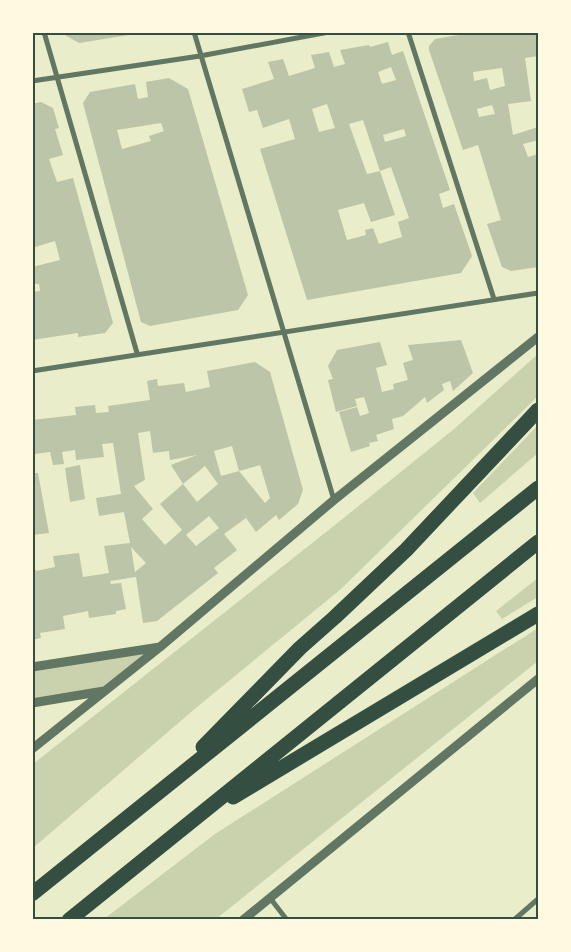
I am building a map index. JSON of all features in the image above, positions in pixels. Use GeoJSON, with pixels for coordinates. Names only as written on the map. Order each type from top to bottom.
{"type":"FeatureCollection","features":[{"type":"Feature","properties":{"kind":"highway"},"geometry":{"type":"LineString","coordinates":[[158,793],[300,648],[412,543],[538,410]]}},
{"type":"Feature","properties":{"kind":"highway"},"geometry":{"type":"LineString","coordinates":[[32,894],[538,488]]}},
{"type":"Feature","properties":{"kind":"highway"},"geometry":{"type":"LineString","coordinates":[[69,920],[538,542]]}},
{"type":"Feature","properties":{"kind":"highway"},"geometry":{"type":"LineString","coordinates":[[187,825],[538,614]]}},
{"type":"Feature","properties":{"kind":"street"},"geometry":{"type":"LineString","coordinates":[[44,32],[137,353]]}},
{"type":"Feature","properties":{"kind":"street"},"geometry":{"type":"LineString","coordinates":[[194,32],[334,500]]}},
{"type":"Feature","properties":{"kind":"street"},"geometry":{"type":"LineString","coordinates":[[32,81],[200,56],[329,32]]}},
{"type":"Feature","properties":{"kind":"street"},"geometry":{"type":"LineString","coordinates":[[408,32],[494,299]]}},
{"type":"Feature","properties":{"kind":"street"},"geometry":{"type":"LineString","coordinates":[[32,371],[283,330],[538,292]]}},
{"type":"Feature","properties":{"kind":"street"},"geometry":{"type":"LineString","coordinates":[[32,749],[160,647],[334,500],[538,337]]}},
{"type":"Feature","properties":{"kind":"street"},"geometry":{"type":"LineString","coordinates":[[32,668],[160,647]]}},
{"type":"Feature","properties":{"kind":"street"},"geometry":{"type":"LineString","coordinates":[[243,920],[538,679]]}},
{"type":"Feature","properties":{"kind":"street"},"geometry":{"type":"LineString","coordinates":[[32,703],[106,691]]}},
{"type":"Feature","properties":{"kind":"street"},"geometry":{"type":"LineString","coordinates":[[270,898],[287,920]]}},
{"type":"Feature","properties":{"kind":"street"},"geometry":{"type":"LineString","coordinates":[[514,920],[538,900]]}},
{"type":"Feature","properties":{"kind":"green space"},"geometry":{"type":"Polygon","coordinates":[[[538,354],[538,396],[341,589],[197,707],[33,848],[33,764],[454,429],[538,354]]]}},
{"type":"Feature","properties":{"kind":"green space"},"geometry":{"type":"Polygon","coordinates":[[[538,425],[538,453],[480,503],[473,493],[538,425]]]}},
{"type":"Feature","properties":{"kind":"green space"},"geometry":{"type":"Polygon","coordinates":[[[538,578],[538,597],[502,619],[496,611],[538,578]]]}},
{"type":"Feature","properties":{"kind":"green space"},"geometry":{"type":"Polygon","coordinates":[[[538,628],[538,661],[216,919],[104,919],[215,834],[538,628]]]}},
{"type":"Feature","properties":{"kind":"green space"},"geometry":{"type":"Polygon","coordinates":[[[160,647],[106,691],[33,703],[33,667],[160,647]]]}},
{"type":"Feature","properties":{"kind":"building"},"geometry":{"type":"Polygon","coordinates":[[[64,32],[135,32],[135,34],[79,43],[65,35],[64,32]]]}},
{"type":"Feature","properties":{"kind":"building"},"geometry":{"type":"Polygon","coordinates":[[[476,32],[538,32],[538,56],[525,58],[531,101],[508,104],[513,135],[538,127],[538,140],[523,144],[528,157],[538,154],[538,196],[536,196],[538,212],[538,267],[511,271],[502,267],[487,224],[501,220],[478,145],[463,150],[429,50],[429,46],[435,39],[476,32]],[[502,68],[473,72],[474,81],[487,78],[490,90],[505,86],[502,68]],[[492,105],[477,109],[479,117],[495,114],[492,105]]]}},
{"type":"Feature","properties":{"kind":"building"},"geometry":{"type":"Polygon","coordinates":[[[388,42],[392,55],[403,51],[450,190],[439,194],[443,208],[454,204],[472,256],[461,273],[307,300],[260,149],[295,139],[289,119],[263,128],[257,110],[249,112],[242,89],[274,79],[268,62],[283,59],[289,76],[315,68],[311,55],[329,52],[334,67],[345,64],[340,50],[369,45],[370,47],[388,42]],[[391,67],[378,72],[382,84],[396,80],[391,67]],[[327,104],[312,109],[319,132],[335,128],[327,104]],[[363,120],[349,124],[367,174],[380,171],[363,120]],[[404,129],[383,135],[385,142],[406,136],[404,129]],[[391,167],[380,171],[395,215],[371,222],[364,203],[338,210],[347,240],[366,235],[365,230],[373,228],[379,244],[402,237],[398,222],[409,218],[391,167]]]}},
{"type":"Feature","properties":{"kind":"building"},"geometry":{"type":"Polygon","coordinates":[[[169,78],[188,89],[248,295],[238,310],[150,326],[141,322],[83,103],[90,92],[135,84],[138,99],[148,97],[146,82],[169,78]],[[161,123],[117,130],[122,149],[151,141],[149,136],[164,131],[161,123]]]}},
{"type":"Feature","properties":{"kind":"building"},"geometry":{"type":"Polygon","coordinates":[[[41,102],[53,108],[59,128],[55,129],[63,155],[49,159],[57,182],[73,178],[113,323],[105,333],[78,337],[78,333],[32,340],[32,292],[40,291],[39,284],[33,284],[32,267],[60,260],[55,241],[32,248],[32,104],[41,102]]]}},
{"type":"Feature","properties":{"kind":"building"},"geometry":{"type":"Polygon","coordinates":[[[461,340],[473,373],[453,391],[450,381],[442,384],[444,390],[427,403],[425,397],[403,416],[392,419],[394,429],[376,435],[378,441],[369,443],[370,446],[351,452],[339,412],[357,407],[360,416],[369,413],[364,397],[355,399],[357,406],[336,412],[328,380],[333,379],[328,366],[337,350],[380,342],[387,365],[376,368],[382,392],[394,389],[393,384],[408,380],[403,363],[413,360],[408,345],[461,340]]]}},
{"type":"Feature","properties":{"kind":"building"},"geometry":{"type":"Polygon","coordinates":[[[255,362],[270,372],[303,490],[298,504],[279,520],[276,515],[256,532],[246,518],[224,534],[237,550],[214,568],[218,573],[157,621],[143,623],[136,577],[110,581],[111,584],[121,583],[126,609],[116,611],[116,614],[89,618],[88,611],[63,616],[65,629],[40,633],[41,638],[32,640],[32,562],[36,571],[55,567],[53,556],[79,553],[83,577],[109,573],[104,546],[130,543],[124,512],[99,516],[96,498],[121,494],[113,443],[102,444],[104,457],[76,460],[75,450],[62,452],[64,464],[53,465],[50,452],[35,454],[35,458],[32,459],[32,420],[76,415],[75,407],[95,405],[96,413],[109,412],[108,406],[150,400],[147,381],[157,379],[158,386],[184,383],[186,392],[210,387],[207,371],[255,362]],[[150,431],[138,433],[145,480],[134,486],[153,509],[142,519],[165,545],[182,530],[160,504],[183,484],[171,465],[197,455],[170,460],[169,451],[153,453],[150,431]],[[232,446],[214,451],[221,476],[239,471],[232,446]],[[260,465],[239,471],[265,503],[270,498],[260,465]],[[205,466],[183,484],[197,502],[218,484],[205,466]],[[209,516],[186,535],[196,546],[219,528],[209,516]],[[131,547],[135,572],[146,563],[131,547]]]}},
{"type":"Feature","properties":{"kind":"building"},"geometry":{"type":"Polygon","coordinates":[[[80,465],[85,499],[70,502],[65,468],[80,465]]]}},
{"type":"Feature","properties":{"kind":"building"},"geometry":{"type":"Polygon","coordinates":[[[32,473],[38,473],[49,533],[32,535],[32,473]]]}}]}
